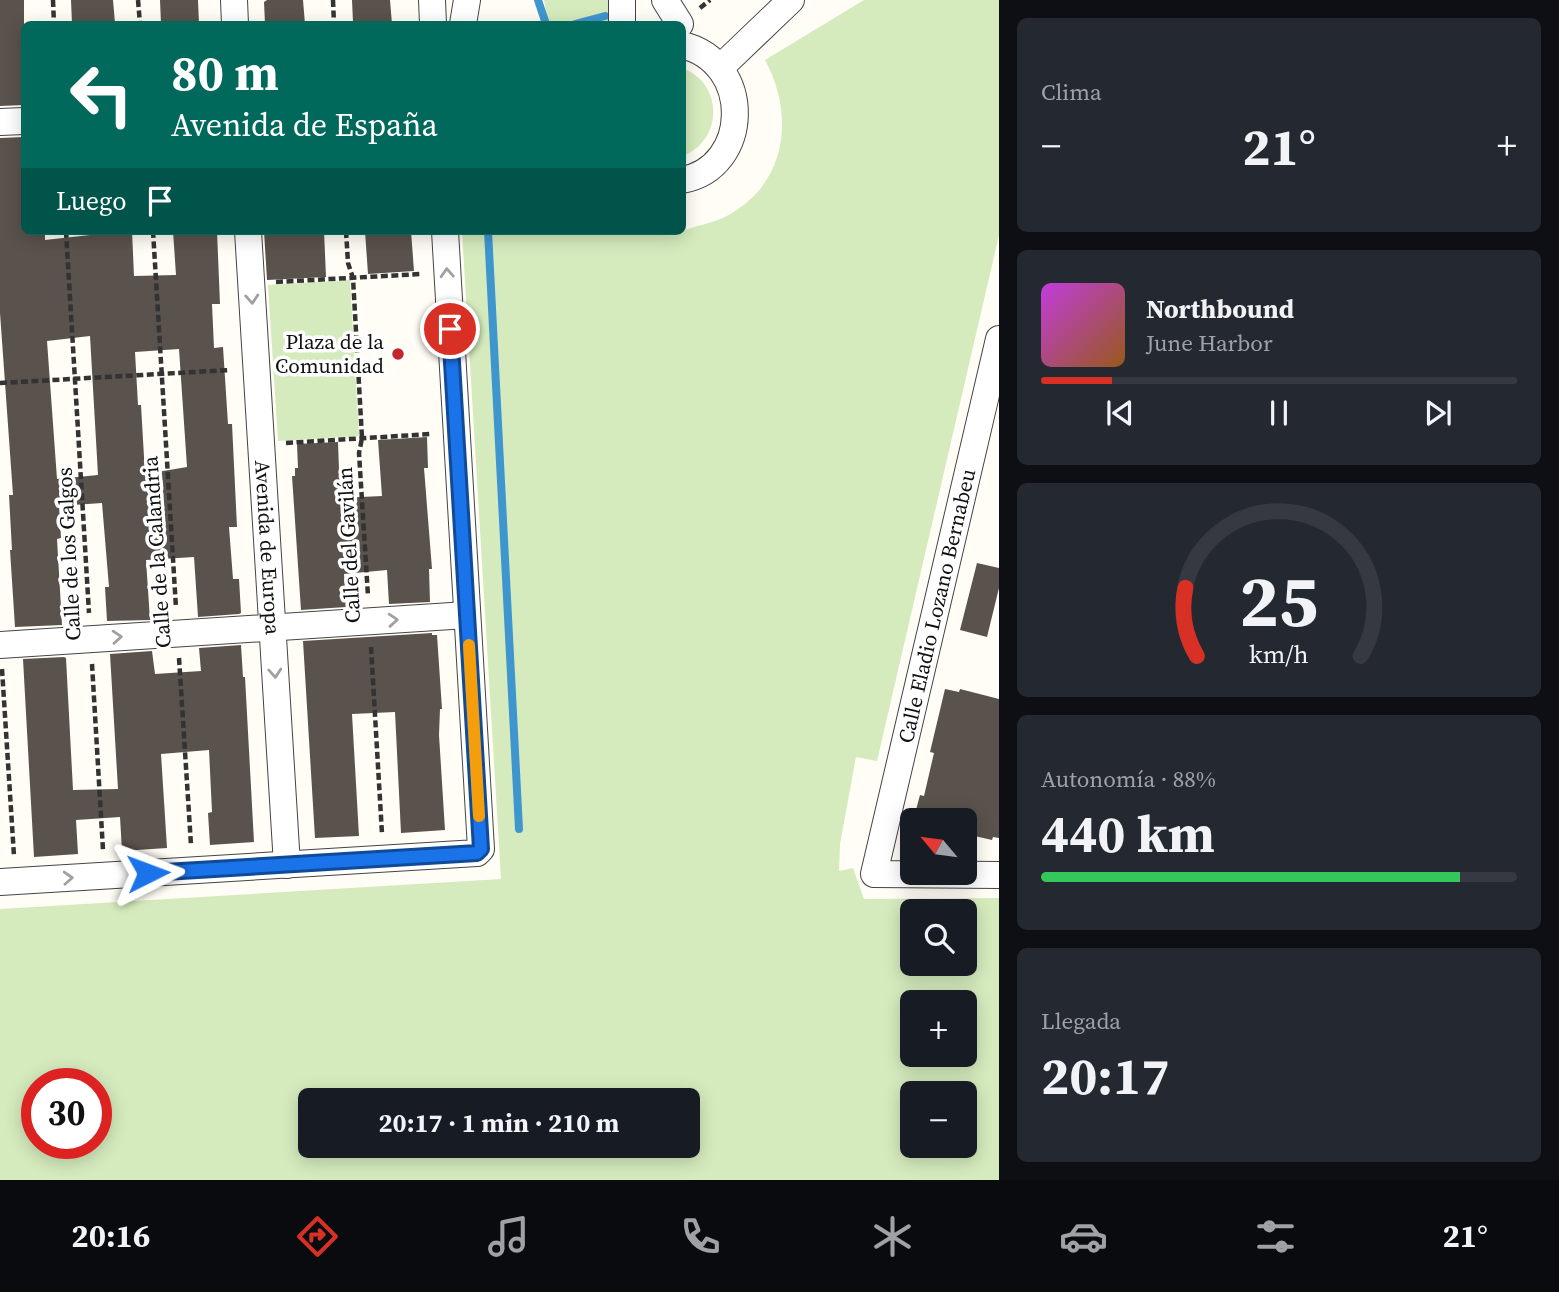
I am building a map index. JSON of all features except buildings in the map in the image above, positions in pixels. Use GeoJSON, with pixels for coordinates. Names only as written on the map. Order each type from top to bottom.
{"type":"FeatureCollection","features":[{"type":"Feature","properties":{"kind":"street"},"geometry":{"type":"LineString","coordinates":[[234,0],[236,21]]}},
{"type":"Feature","properties":{"kind":"street"},"geometry":{"type":"LineString","coordinates":[[432,0],[433,21]]}},
{"type":"Feature","properties":{"kind":"street"},"geometry":{"type":"LineString","coordinates":[[464,21],[467,0]]}},
{"type":"Feature","properties":{"kind":"street"},"geometry":{"type":"LineString","coordinates":[[480,0],[480,21]]}},
{"type":"Feature","properties":{"kind":"street"},"geometry":{"type":"LineString","coordinates":[[622,0],[622,21]]}},
{"type":"Feature","properties":{"kind":"street"},"geometry":{"type":"LineString","coordinates":[[665,0],[678,21]]}},
{"type":"Feature","properties":{"kind":"street"},"geometry":{"type":"LineString","coordinates":[[701,55],[792,0]]}},
{"type":"Feature","properties":{"kind":"street"},"geometry":{"type":"LineString","coordinates":[[686,33],[701,55],[730,84],[735,102],[736,122],[730,141],[720,157],[705,170],[686,178]]}},
{"type":"Feature","properties":{"kind":"street"},"geometry":{"type":"LineString","coordinates":[[0,122],[21,121]]}},
{"type":"Feature","properties":{"kind":"street","name":"Avenida de Europa"},"geometry":{"type":"LineString","coordinates":[[248,235],[286,865]]}},
{"type":"Feature","properties":{"kind":"street"},"geometry":{"type":"LineString","coordinates":[[8,881],[477,853],[481,849],[445,235]]}},
{"type":"Feature","properties":{"kind":"street","name":"Calle Eladio Lozano Bernabeu"},"geometry":{"type":"LineString","coordinates":[[999,339],[993,394],[874,874],[999,875]]}},
{"type":"Feature","properties":{"kind":"street"},"geometry":{"type":"LineString","coordinates":[[1,645],[467,615]]}},
{"type":"Feature","properties":{"kind":"path"},"geometry":{"type":"LineString","coordinates":[[53,0],[54,21]]}},
{"type":"Feature","properties":{"kind":"path"},"geometry":{"type":"LineString","coordinates":[[138,0],[140,21]]}},
{"type":"Feature","properties":{"kind":"path"},"geometry":{"type":"LineString","coordinates":[[333,0],[334,21]]}},
{"type":"Feature","properties":{"kind":"path","name":"Calle de los Galgos"},"geometry":{"type":"LineString","coordinates":[[66,235],[104,876]]}},
{"type":"Feature","properties":{"kind":"path","name":"Calle de la Calandria"},"geometry":{"type":"LineString","coordinates":[[153,235],[193,870]]}},
{"type":"Feature","properties":{"kind":"path","name":"Calle del Gavilán"},"geometry":{"type":"LineString","coordinates":[[346,235],[348,263],[353,278],[362,438],[359,453],[383,859]]}},
{"type":"Feature","properties":{"kind":"path"},"geometry":{"type":"LineString","coordinates":[[265,283],[432,273]]}},
{"type":"Feature","properties":{"kind":"path"},"geometry":{"type":"LineString","coordinates":[[0,383],[358,363]]}},
{"type":"Feature","properties":{"kind":"path"},"geometry":{"type":"LineString","coordinates":[[275,443],[442,433]]}},
{"type":"Feature","properties":{"kind":"path"},"geometry":{"type":"LineString","coordinates":[[1,645],[8,881]]}},
{"type":"Feature","properties":{"kind":"green space"},"geometry":{"type":"Polygon","coordinates":[[[544,0],[612,0],[613,21],[548,21],[544,0]]]}},
{"type":"Feature","properties":{"kind":"green space"},"geometry":{"type":"Polygon","coordinates":[[[864,0],[999,0],[999,235],[877,761],[856,757],[840,844],[839,871],[853,868],[864,899],[999,898],[999,1180],[0,1180],[0,909],[501,879],[462,235],[686,235],[686,230],[732,213],[751,199],[765,183],[775,164],[780,144],[780,102],[765,60],[864,0]]]}},
{"type":"Feature","properties":{"kind":"green space"},"geometry":{"type":"Polygon","coordinates":[[[686,70],[696,75],[706,86],[713,112],[706,138],[686,154],[686,70]]]}},
{"type":"Feature","properties":{"kind":"green space"},"geometry":{"type":"Polygon","coordinates":[[[350,280],[359,436],[278,441],[268,285],[350,280]]]}},
{"type":"Feature","properties":{"kind":"waterway"},"geometry":{"type":"LineString","coordinates":[[538,0],[545,21]]}},
{"type":"Feature","properties":{"kind":"waterway"},"geometry":{"type":"LineString","coordinates":[[586,21],[605,16]]}},
{"type":"Feature","properties":{"kind":"waterway"},"geometry":{"type":"LineString","coordinates":[[488,235],[519,829]]}},
{"type":"Feature","properties":{"kind":"slow traffic"},"geometry":{"type":"LineString","coordinates":[[469,645],[479,816]]}},
{"type":"Feature","properties":{"kind":"place","name":"Plaza de la Comunidad"},"geometry":{"type":"Point","coordinates":[398,354]}},
{"type":"Feature","properties":{"kind":"route"},"geometry":{"type":"LineString","coordinates":[[148,873],[477,853],[481,849],[450,329]]}}]}
